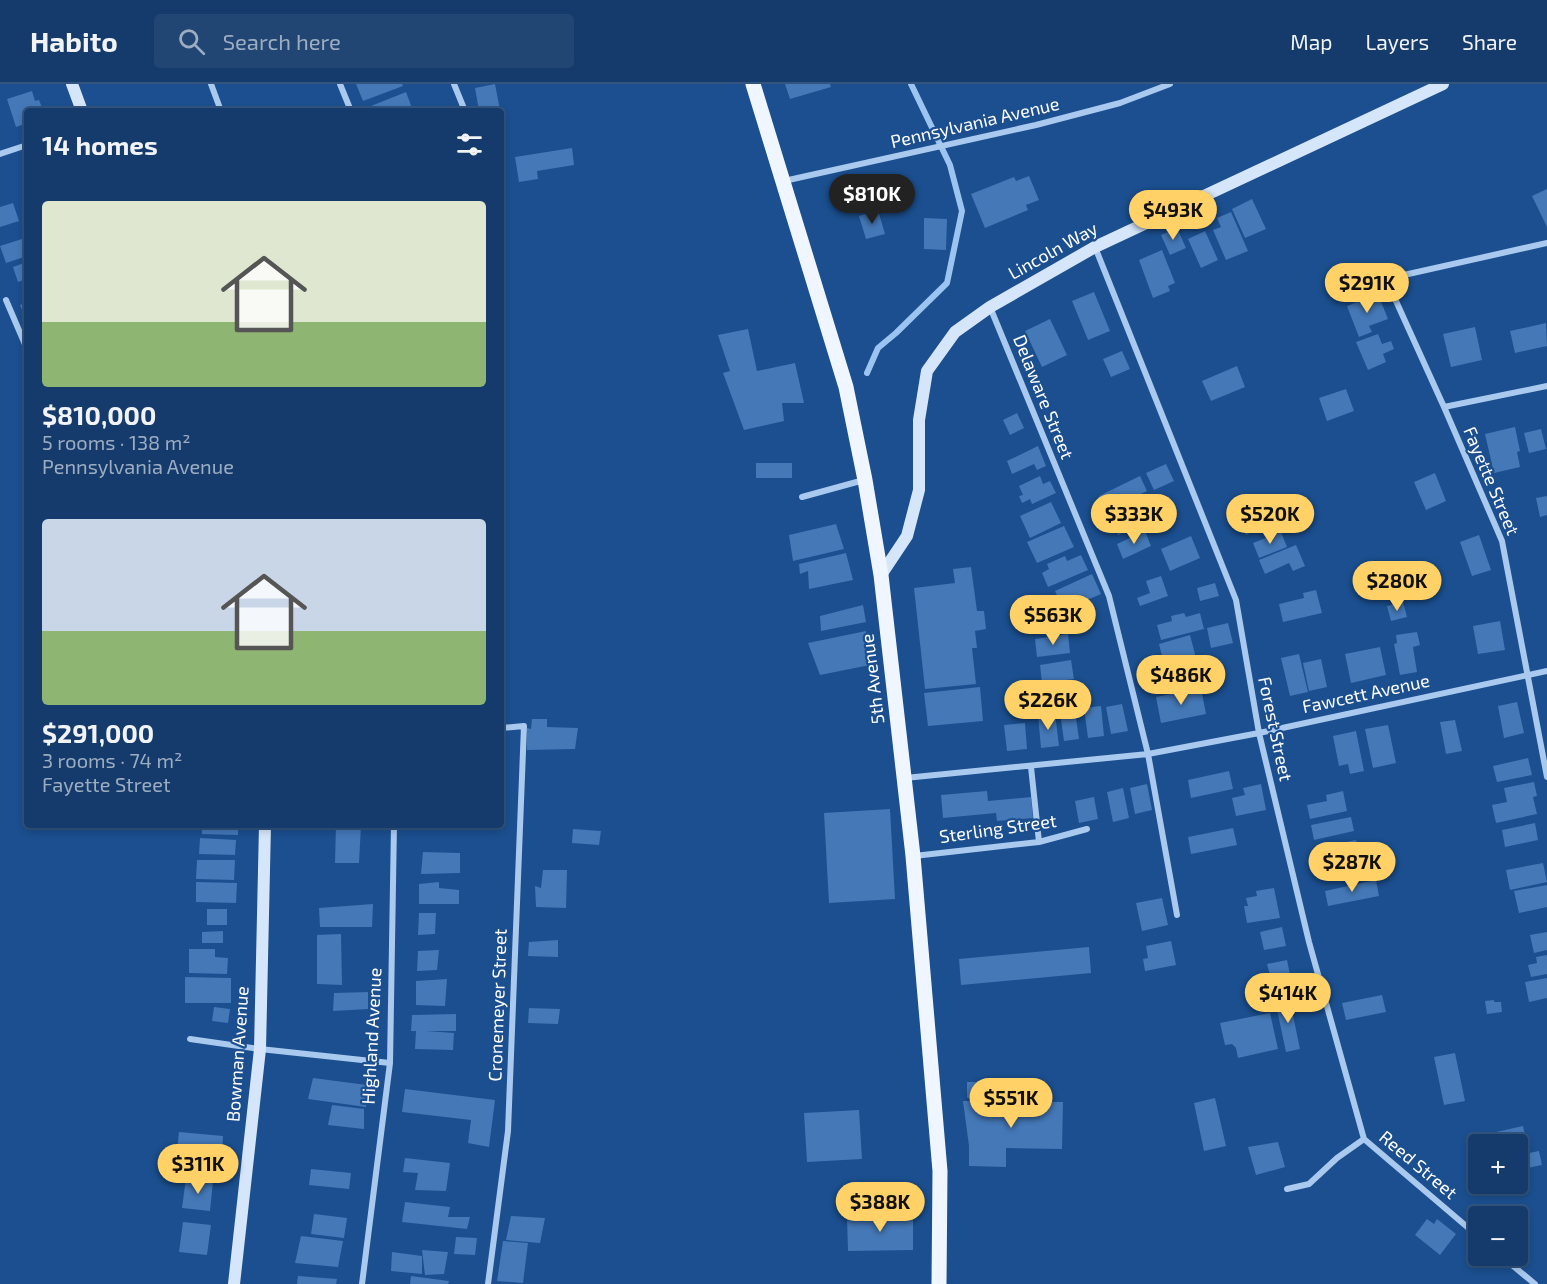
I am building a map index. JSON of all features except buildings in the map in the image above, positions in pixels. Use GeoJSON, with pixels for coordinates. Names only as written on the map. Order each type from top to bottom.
{"type":"FeatureCollection","features":[{"type":"Feature","properties":{"kind":"main road"},"geometry":{"type":"LineString","coordinates":[[72,84],[81,108]]}},
{"type":"Feature","properties":{"kind":"main road","name":"5th Avenue"},"geometry":{"type":"LineString","coordinates":[[753,84],[846,387],[881,575],[913,856],[941,1176],[939,1284]]}},
{"type":"Feature","properties":{"kind":"main road","name":"Lincoln Way"},"geometry":{"type":"LineString","coordinates":[[881,575],[908,536],[919,490],[919,420],[927,371],[955,332],[990,307],[1095,247],[1443,84]]}},
{"type":"Feature","properties":{"kind":"main road","name":"Bowman Avenue"},"geometry":{"type":"LineString","coordinates":[[234,1284],[260,1049],[265,828]]}},
{"type":"Feature","properties":{"kind":"street"},"geometry":{"type":"LineString","coordinates":[[211,84],[220,108]]}},
{"type":"Feature","properties":{"kind":"street"},"geometry":{"type":"LineString","coordinates":[[340,84],[350,108]]}},
{"type":"Feature","properties":{"kind":"street"},"geometry":{"type":"LineString","coordinates":[[454,84],[464,108]]}},
{"type":"Feature","properties":{"kind":"street","name":"Pennsylvania Avenue"},"geometry":{"type":"LineString","coordinates":[[783,181],[1036,125],[1120,103],[1170,84]]}},
{"type":"Feature","properties":{"kind":"street"},"geometry":{"type":"LineString","coordinates":[[0,154],[24,146]]}},
{"type":"Feature","properties":{"kind":"street","name":"Fayette Street"},"geometry":{"type":"LineString","coordinates":[[1547,243],[1386,279],[1502,541],[1547,777]]}},
{"type":"Feature","properties":{"kind":"street","name":"Forest Street"},"geometry":{"type":"LineString","coordinates":[[1095,247],[1236,600],[1259,733],[1309,942],[1364,1139]]}},
{"type":"Feature","properties":{"kind":"street"},"geometry":{"type":"LineString","coordinates":[[6,300],[24,342]]}},
{"type":"Feature","properties":{"kind":"street","name":"Delaware Street"},"geometry":{"type":"LineString","coordinates":[[990,307],[1108,596],[1148,754],[1177,915]]}},
{"type":"Feature","properties":{"kind":"street"},"geometry":{"type":"LineString","coordinates":[[1444,407],[1547,386]]}},
{"type":"Feature","properties":{"kind":"street"},"geometry":{"type":"LineString","coordinates":[[802,496],[865,480]]}},
{"type":"Feature","properties":{"kind":"street","name":"Fawcett Avenue"},"geometry":{"type":"LineString","coordinates":[[904,778],[1148,754],[1259,733],[1547,670]]}},
{"type":"Feature","properties":{"kind":"street","name":"Cronemeyer Street"},"geometry":{"type":"LineString","coordinates":[[488,1284],[508,1131],[524,726],[504,728]]}},
{"type":"Feature","properties":{"kind":"street"},"geometry":{"type":"LineString","coordinates":[[1030,766],[1039,842]]}},
{"type":"Feature","properties":{"kind":"street","name":"Highland Avenue"},"geometry":{"type":"LineString","coordinates":[[362,1284],[390,1063],[394,828]]}},
{"type":"Feature","properties":{"kind":"street","name":"Sterling Street"},"geometry":{"type":"LineString","coordinates":[[913,856],[1039,842],[1087,830]]}},
{"type":"Feature","properties":{"kind":"street"},"geometry":{"type":"LineString","coordinates":[[190,1039],[390,1063]]}},
{"type":"Feature","properties":{"kind":"street"},"geometry":{"type":"LineString","coordinates":[[1287,1189],[1309,1184],[1337,1158],[1364,1139]]}},
{"type":"Feature","properties":{"kind":"street","name":"Reed Street"},"geometry":{"type":"LineString","coordinates":[[1364,1139],[1468,1228]]}},
{"type":"Feature","properties":{"kind":"street"},"geometry":{"type":"LineString","coordinates":[[1513,1266],[1534,1284]]}},
{"type":"Feature","properties":{"kind":"waterway"},"geometry":{"type":"LineString","coordinates":[[867,373],[878,348],[947,283],[962,211],[950,165],[911,84]]}}]}
